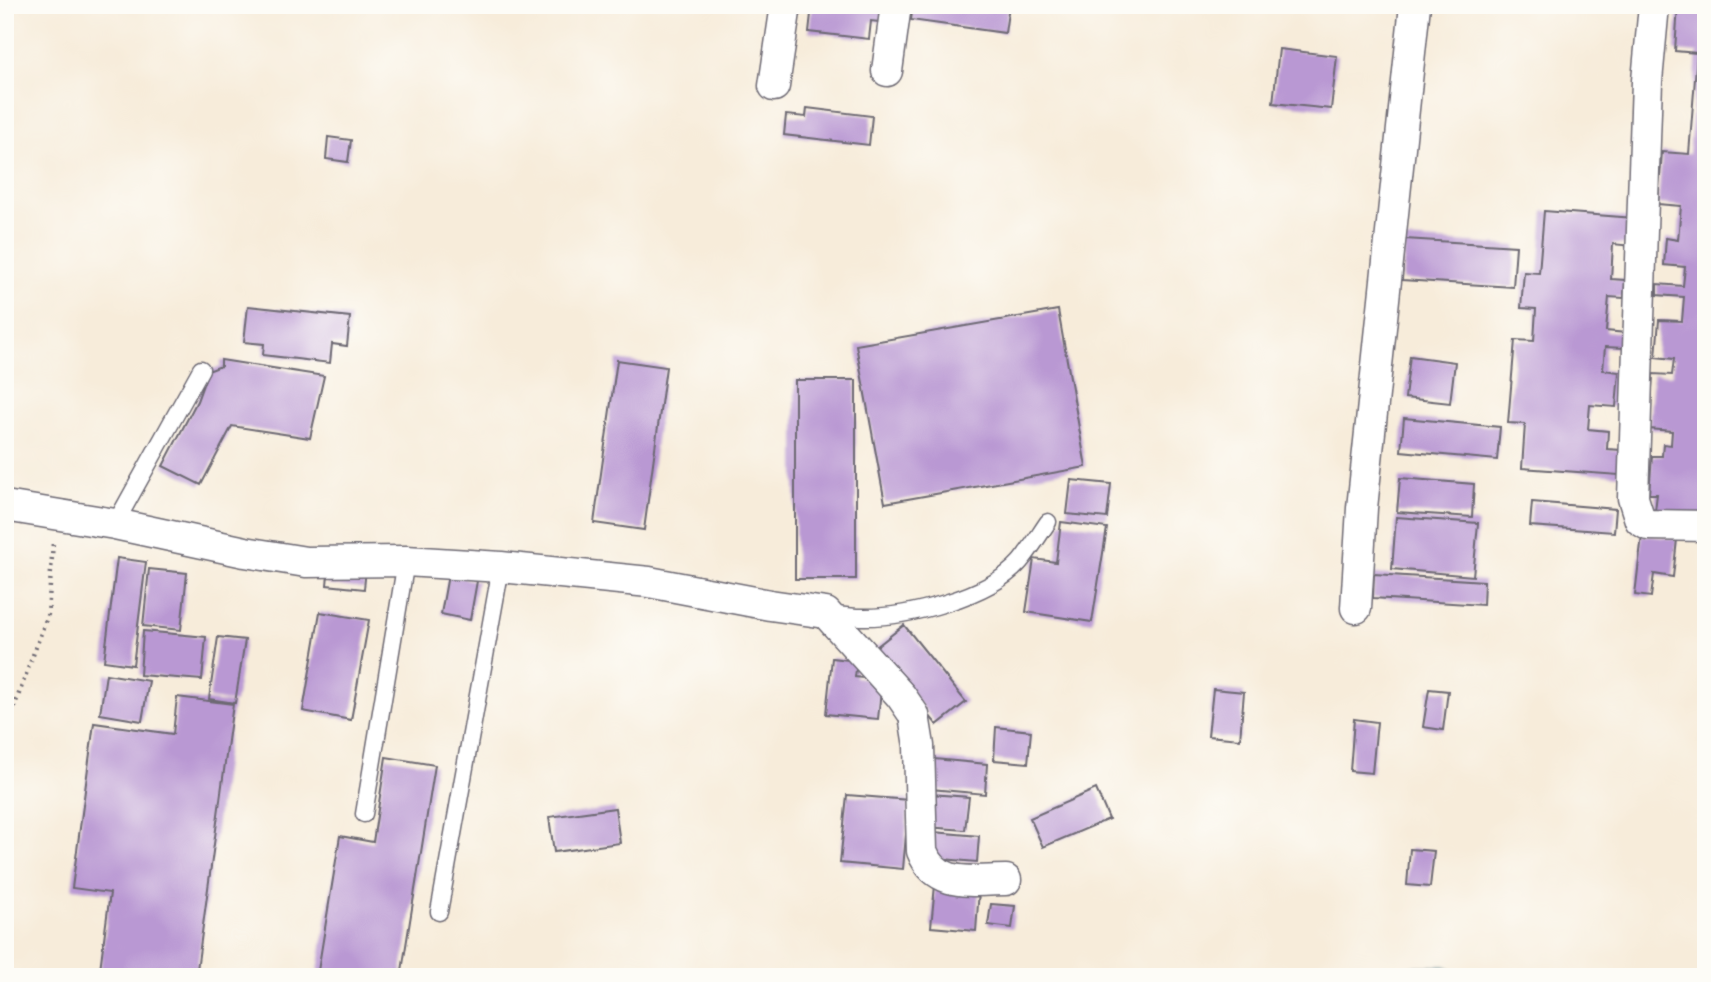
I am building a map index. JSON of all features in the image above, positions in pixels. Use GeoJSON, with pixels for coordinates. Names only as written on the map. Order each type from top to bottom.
{"type":"FeatureCollection","features":[{"type":"Feature","properties":{"kind":"street"},"geometry":{"type":"LineString","coordinates":[[774,86],[786,5]]}},
{"type":"Feature","properties":{"kind":"street"},"geometry":{"type":"LineString","coordinates":[[887,71],[896,5]]}},
{"type":"Feature","properties":{"kind":"street"},"geometry":{"type":"LineString","coordinates":[[1356,608],[1362,508],[1415,5]]}},
{"type":"Feature","properties":{"kind":"street"},"geometry":{"type":"LineString","coordinates":[[1654,5],[1647,81],[1633,498],[1640,520],[1648,525],[1706,526]]}},
{"type":"Feature","properties":{"kind":"street"},"geometry":{"type":"LineString","coordinates":[[5,506],[115,524],[306,562],[406,561],[502,567],[649,582],[770,606],[826,613],[901,696],[914,715],[919,746],[922,851],[927,864],[938,875],[954,879],[1006,880]]}},
{"type":"Feature","properties":{"kind":"lane"},"geometry":{"type":"LineString","coordinates":[[115,524],[201,369]]}},
{"type":"Feature","properties":{"kind":"lane"},"geometry":{"type":"LineString","coordinates":[[826,613],[862,617],[886,615],[965,598],[992,584],[1019,563],[1048,522]]}},
{"type":"Feature","properties":{"kind":"lane"},"geometry":{"type":"LineString","coordinates":[[364,814],[406,561]]}},
{"type":"Feature","properties":{"kind":"lane"},"geometry":{"type":"LineString","coordinates":[[439,912],[502,567]]}},
{"type":"Feature","properties":{"kind":"path"},"geometry":{"type":"LineString","coordinates":[[9,720],[48,614],[55,514]]}},
{"type":"Feature","properties":{"kind":"water"},"geometry":{"type":"Polygon","coordinates":[[[1417,966],[1444,966],[1469,977],[1365,977],[1417,966]]]}},
{"type":"Feature","properties":{"kind":"building"},"geometry":{"type":"Polygon","coordinates":[[[812,5],[887,5],[889,23],[871,21],[869,39],[809,32],[812,5]]]}},
{"type":"Feature","properties":{"kind":"building"},"geometry":{"type":"Polygon","coordinates":[[[913,5],[1009,5],[1005,33],[911,20],[913,5]]]}},
{"type":"Feature","properties":{"kind":"building"},"geometry":{"type":"Polygon","coordinates":[[[1678,5],[1706,5],[1706,515],[1655,511],[1657,494],[1649,494],[1652,456],[1662,456],[1663,444],[1671,445],[1672,431],[1649,429],[1653,374],[1672,375],[1674,359],[1656,357],[1659,320],[1682,321],[1684,297],[1657,295],[1657,284],[1683,286],[1685,267],[1664,265],[1666,238],[1678,240],[1681,206],[1658,204],[1662,152],[1689,154],[1697,53],[1675,51],[1678,5]]]}},
{"type":"Feature","properties":{"kind":"building"},"geometry":{"type":"Polygon","coordinates":[[[1279,49],[1337,56],[1331,109],[1273,103],[1279,49]]]}},
{"type":"Feature","properties":{"kind":"building"},"geometry":{"type":"Polygon","coordinates":[[[807,108],[872,116],[869,145],[784,135],[786,115],[806,117],[807,108]]]}},
{"type":"Feature","properties":{"kind":"building"},"geometry":{"type":"Polygon","coordinates":[[[328,137],[351,140],[348,162],[326,159],[328,137]]]}},
{"type":"Feature","properties":{"kind":"building"},"geometry":{"type":"Polygon","coordinates":[[[1544,211],[1634,218],[1632,246],[1613,244],[1611,279],[1625,280],[1624,298],[1609,297],[1606,331],[1626,333],[1625,348],[1605,347],[1603,370],[1619,372],[1616,407],[1590,405],[1588,429],[1608,431],[1607,449],[1621,450],[1619,475],[1522,468],[1525,424],[1508,423],[1515,340],[1534,341],[1536,309],[1521,308],[1524,272],[1539,273],[1544,211]]]}},
{"type":"Feature","properties":{"kind":"building"},"geometry":{"type":"Polygon","coordinates":[[[1405,239],[1516,246],[1513,287],[1402,280],[1405,239]]]}},
{"type":"Feature","properties":{"kind":"building"},"geometry":{"type":"Polygon","coordinates":[[[248,306],[350,317],[347,346],[332,344],[330,363],[263,355],[264,344],[244,342],[248,306]]]}},
{"type":"Feature","properties":{"kind":"building"},"geometry":{"type":"Polygon","coordinates":[[[1058,310],[1086,467],[885,503],[856,345],[1058,310]]]}},
{"type":"Feature","properties":{"kind":"building"},"geometry":{"type":"Polygon","coordinates":[[[1410,356],[1455,362],[1450,403],[1405,398],[1410,356]]]}},
{"type":"Feature","properties":{"kind":"building"},"geometry":{"type":"Polygon","coordinates":[[[221,360],[324,376],[310,438],[232,426],[201,485],[163,466],[197,401],[208,371],[221,366],[221,360]]]}},
{"type":"Feature","properties":{"kind":"building"},"geometry":{"type":"Polygon","coordinates":[[[617,360],[666,367],[644,530],[594,523],[617,360]]]}},
{"type":"Feature","properties":{"kind":"building"},"geometry":{"type":"Polygon","coordinates":[[[795,380],[856,380],[856,579],[795,579],[795,380]]]}},
{"type":"Feature","properties":{"kind":"building"},"geometry":{"type":"Polygon","coordinates":[[[1404,418],[1500,427],[1497,460],[1401,451],[1404,418]]]}},
{"type":"Feature","properties":{"kind":"building"},"geometry":{"type":"Polygon","coordinates":[[[1400,478],[1474,484],[1472,517],[1397,512],[1400,478]]]}},
{"type":"Feature","properties":{"kind":"building"},"geometry":{"type":"Polygon","coordinates":[[[1071,480],[1111,484],[1107,518],[1067,514],[1071,480]]]}},
{"type":"Feature","properties":{"kind":"building"},"geometry":{"type":"Polygon","coordinates":[[[1532,502],[1616,509],[1614,532],[1530,526],[1532,502]]]}},
{"type":"Feature","properties":{"kind":"building"},"geometry":{"type":"Polygon","coordinates":[[[1396,517],[1478,523],[1473,576],[1392,569],[1396,517]]]}},
{"type":"Feature","properties":{"kind":"building"},"geometry":{"type":"Polygon","coordinates":[[[1061,522],[1107,528],[1092,622],[1026,612],[1034,559],[1056,562],[1061,522]]]}},
{"type":"Feature","properties":{"kind":"building"},"geometry":{"type":"Polygon","coordinates":[[[1642,535],[1677,539],[1673,577],[1654,574],[1651,597],[1635,595],[1642,535]]]}},
{"type":"Feature","properties":{"kind":"building"},"geometry":{"type":"Polygon","coordinates":[[[117,558],[146,562],[133,665],[104,661],[117,558]]]}},
{"type":"Feature","properties":{"kind":"building"},"geometry":{"type":"Polygon","coordinates":[[[329,564],[366,568],[364,589],[327,585],[329,564]]]}},
{"type":"Feature","properties":{"kind":"building"},"geometry":{"type":"Polygon","coordinates":[[[149,569],[187,573],[181,630],[143,626],[149,569]]]}},
{"type":"Feature","properties":{"kind":"building"},"geometry":{"type":"Polygon","coordinates":[[[1374,574],[1484,581],[1483,605],[1373,598],[1374,574]]]}},
{"type":"Feature","properties":{"kind":"building"},"geometry":{"type":"Polygon","coordinates":[[[448,575],[477,581],[470,620],[441,614],[448,575]]]}},
{"type":"Feature","properties":{"kind":"building"},"geometry":{"type":"Polygon","coordinates":[[[320,612],[369,620],[351,720],[303,711],[320,612]]]}},
{"type":"Feature","properties":{"kind":"building"},"geometry":{"type":"Polygon","coordinates":[[[904,625],[966,702],[937,725],[875,648],[904,625]]]}},
{"type":"Feature","properties":{"kind":"building"},"geometry":{"type":"Polygon","coordinates":[[[143,631],[206,637],[202,680],[140,675],[143,631]]]}},
{"type":"Feature","properties":{"kind":"building"},"geometry":{"type":"Polygon","coordinates":[[[218,637],[245,640],[235,703],[209,699],[218,637]]]}},
{"type":"Feature","properties":{"kind":"building"},"geometry":{"type":"Polygon","coordinates":[[[832,658],[857,661],[855,677],[882,680],[878,719],[826,714],[832,658]]]}},
{"type":"Feature","properties":{"kind":"building"},"geometry":{"type":"Polygon","coordinates":[[[106,674],[149,681],[142,721],[100,714],[106,674]]]}},
{"type":"Feature","properties":{"kind":"building"},"geometry":{"type":"Polygon","coordinates":[[[1213,689],[1244,692],[1240,739],[1208,736],[1213,689]]]}},
{"type":"Feature","properties":{"kind":"building"},"geometry":{"type":"Polygon","coordinates":[[[1429,689],[1448,691],[1443,730],[1423,727],[1429,689]]]}},
{"type":"Feature","properties":{"kind":"building"},"geometry":{"type":"Polygon","coordinates":[[[177,697],[233,704],[196,977],[99,977],[110,893],[72,888],[94,723],[173,734],[177,697]]]}},
{"type":"Feature","properties":{"kind":"building"},"geometry":{"type":"Polygon","coordinates":[[[1354,719],[1377,722],[1372,773],[1350,771],[1354,719]]]}},
{"type":"Feature","properties":{"kind":"building"},"geometry":{"type":"Polygon","coordinates":[[[996,727],[1031,731],[1028,763],[994,760],[996,727]]]}},
{"type":"Feature","properties":{"kind":"building"},"geometry":{"type":"Polygon","coordinates":[[[386,757],[435,765],[401,977],[317,977],[340,836],[373,842],[386,757]]]}},
{"type":"Feature","properties":{"kind":"building"},"geometry":{"type":"Polygon","coordinates":[[[934,759],[987,764],[985,794],[931,789],[934,759]]]}},
{"type":"Feature","properties":{"kind":"building"},"geometry":{"type":"Polygon","coordinates":[[[1096,789],[1109,819],[1043,847],[1030,818],[1096,789]]]}},
{"type":"Feature","properties":{"kind":"building"},"geometry":{"type":"Polygon","coordinates":[[[930,794],[969,797],[965,830],[927,827],[930,794]]]}},
{"type":"Feature","properties":{"kind":"building"},"geometry":{"type":"Polygon","coordinates":[[[847,795],[909,800],[903,869],[840,863],[847,795]]]}},
{"type":"Feature","properties":{"kind":"building"},"geometry":{"type":"Polygon","coordinates":[[[615,808],[620,843],[554,852],[549,817],[615,808]]]}},
{"type":"Feature","properties":{"kind":"building"},"geometry":{"type":"Polygon","coordinates":[[[933,832],[979,836],[977,862],[931,858],[933,832]]]}},
{"type":"Feature","properties":{"kind":"building"},"geometry":{"type":"Polygon","coordinates":[[[1410,849],[1434,851],[1430,887],[1407,885],[1410,849]]]}},
{"type":"Feature","properties":{"kind":"building"},"geometry":{"type":"Polygon","coordinates":[[[935,885],[979,890],[976,931],[931,927],[935,885]]]}},
{"type":"Feature","properties":{"kind":"building"},"geometry":{"type":"Polygon","coordinates":[[[991,904],[1015,906],[1012,928],[988,925],[991,904]]]}}]}
